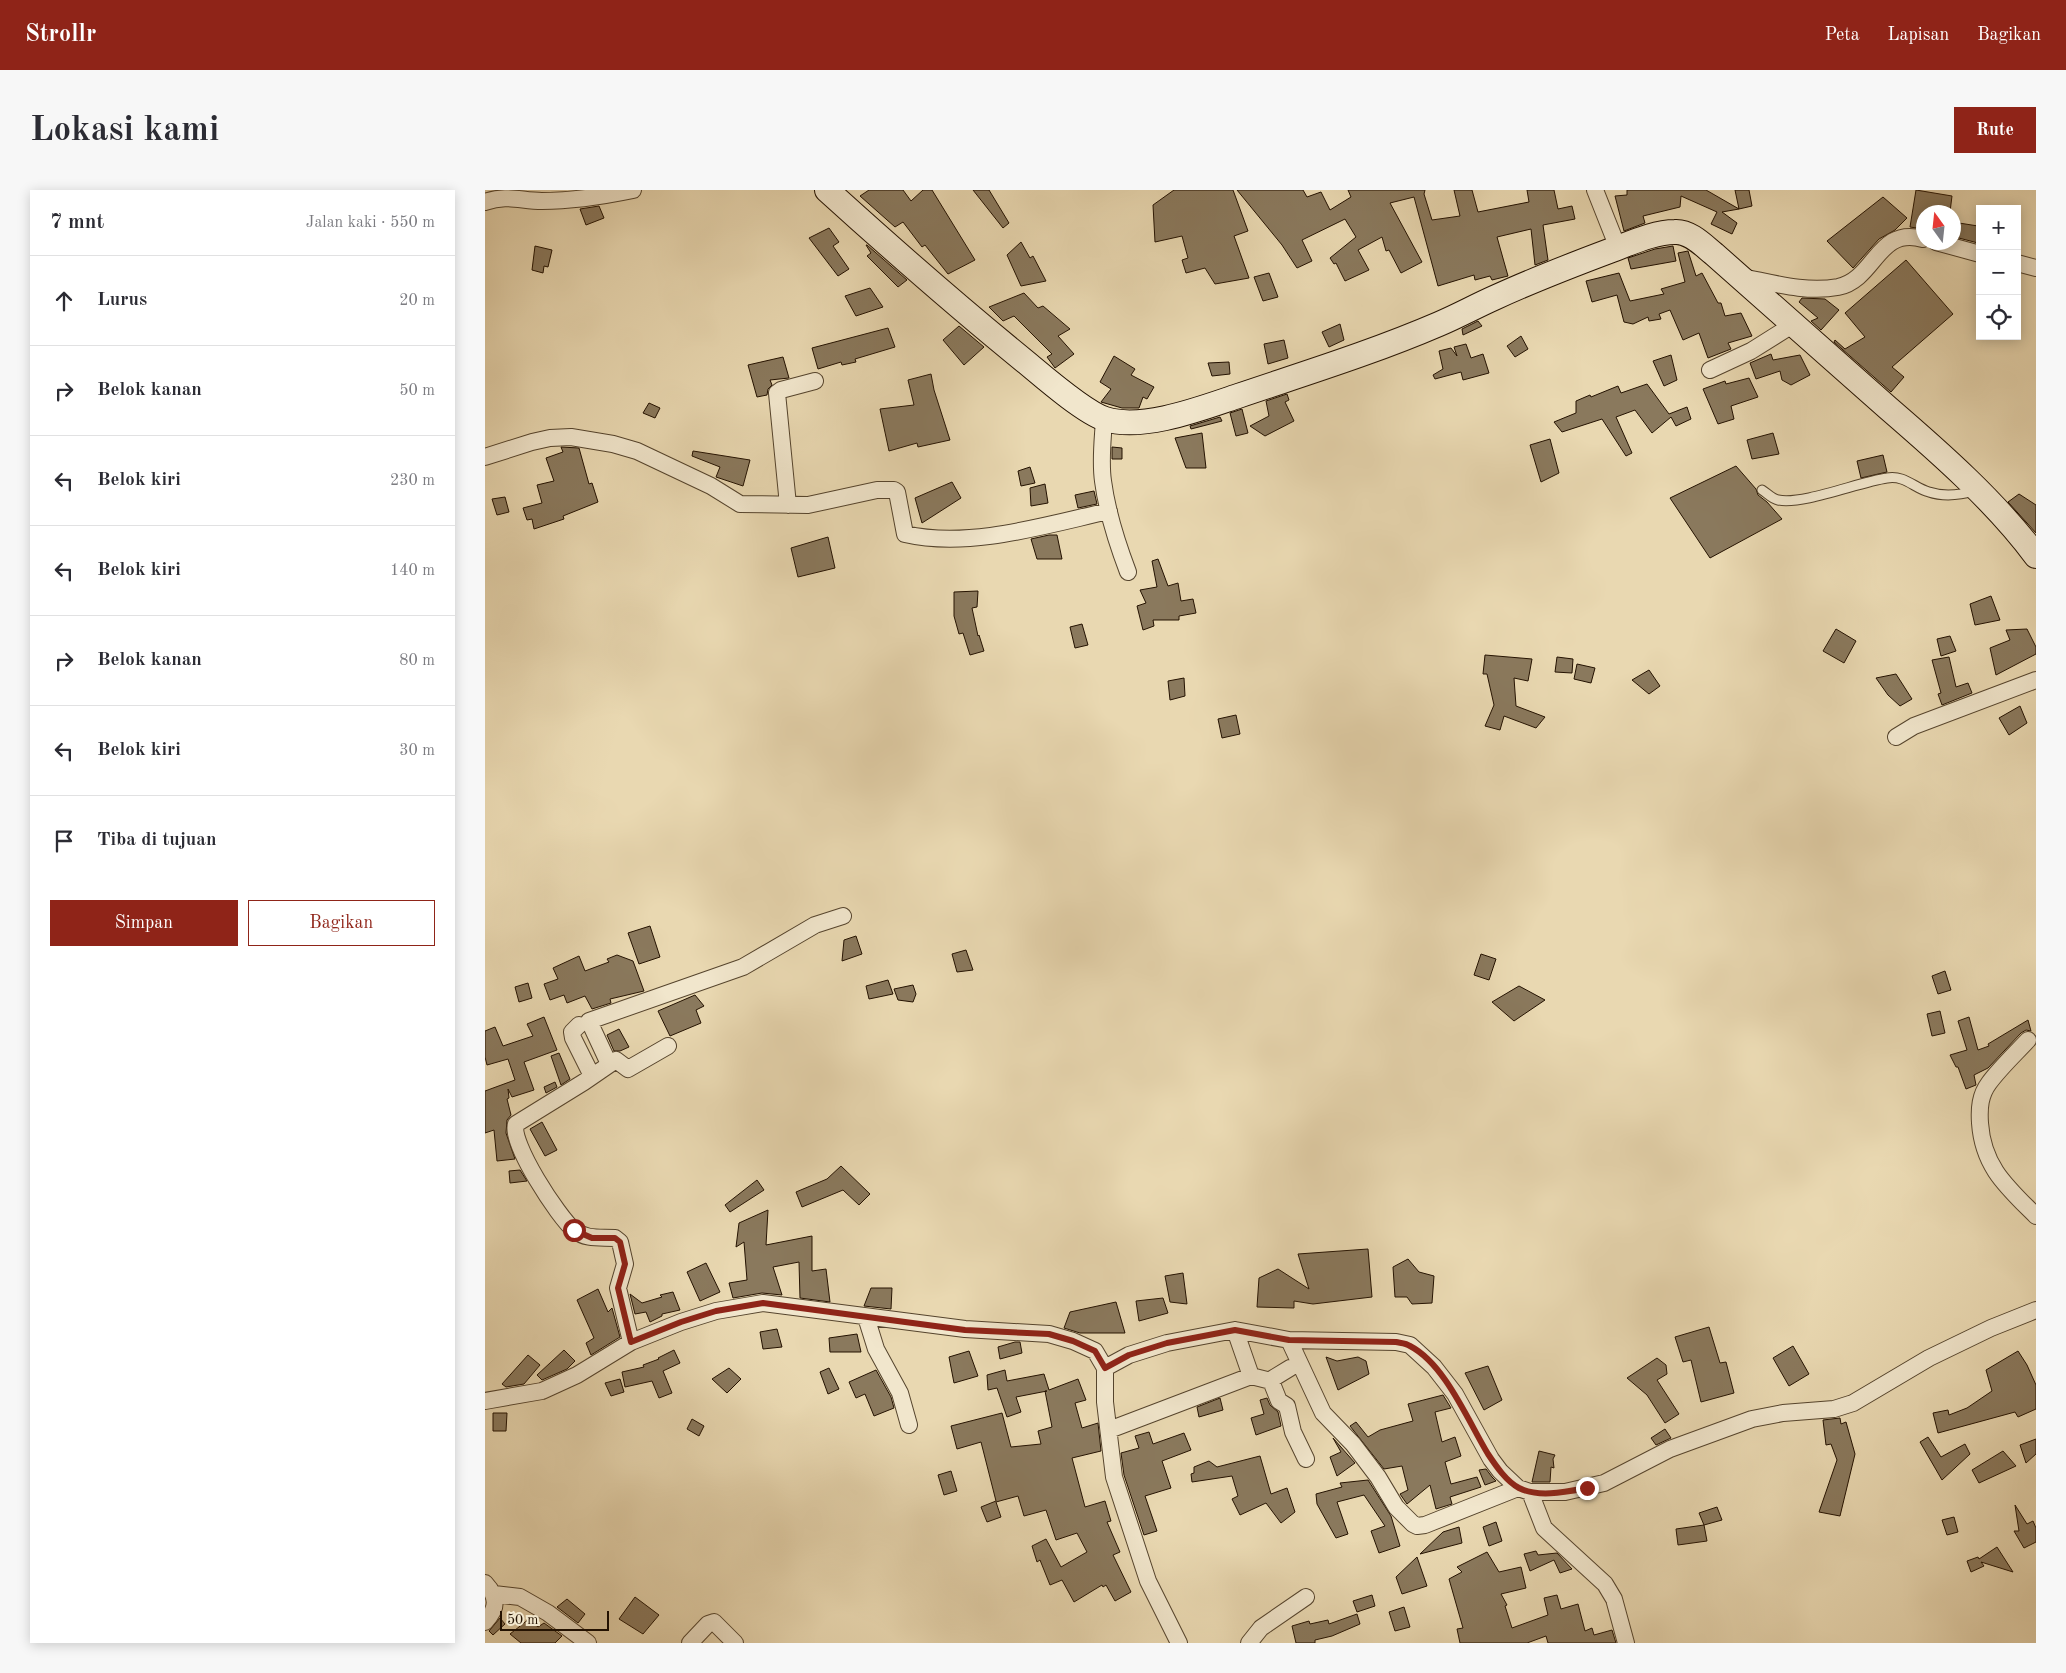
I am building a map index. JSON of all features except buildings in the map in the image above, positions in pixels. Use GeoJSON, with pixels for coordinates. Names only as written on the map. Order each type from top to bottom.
{"type":"FeatureCollection","features":[{"type":"Feature","properties":{"kind":"street"},"geometry":{"type":"LineString","coordinates":[[485,202],[499,198],[522,198],[541,201],[607,195],[633,190]]}},
{"type":"Feature","properties":{"kind":"street"},"geometry":{"type":"LineString","coordinates":[[827,190],[953,303],[1041,375],[1091,412],[1119,422],[1139,421],[1205,407],[1408,338],[1493,298],[1570,265],[1644,238],[1679,232],[1695,240],[1740,276],[1929,444],[1978,490],[2026,542],[2036,556]]}},
{"type":"Feature","properties":{"kind":"street"},"geometry":{"type":"LineString","coordinates":[[1595,190],[1618,248]]}},
{"type":"Feature","properties":{"kind":"street"},"geometry":{"type":"LineString","coordinates":[[1740,276],[1792,287],[1838,287],[1849,283],[1864,271],[1889,242],[1900,237],[1916,237]]}},
{"type":"Feature","properties":{"kind":"street"},"geometry":{"type":"LineString","coordinates":[[1961,249],[1976,253]]}},
{"type":"Feature","properties":{"kind":"street"},"geometry":{"type":"LineString","coordinates":[[2021,264],[2036,268]]}},
{"type":"Feature","properties":{"kind":"street"},"geometry":{"type":"LineString","coordinates":[[1710,370],[1751,351],[1794,324]]}},
{"type":"Feature","properties":{"kind":"street"},"geometry":{"type":"LineString","coordinates":[[788,505],[777,393],[781,390],[815,381]]}},
{"type":"Feature","properties":{"kind":"street"},"geometry":{"type":"LineString","coordinates":[[1104,418],[1103,480],[1109,511],[1128,572]]}},
{"type":"Feature","properties":{"kind":"street"},"geometry":{"type":"LineString","coordinates":[[485,457],[532,442],[550,438],[571,437],[613,444],[637,451],[711,486],[740,504],[808,504],[877,490],[894,490],[897,492],[905,534],[935,538],[976,536],[1024,529],[1109,511]]}},
{"type":"Feature","properties":{"kind":"street"},"geometry":{"type":"LineString","coordinates":[[1896,737],[1914,726],[2036,680]]}},
{"type":"Feature","properties":{"kind":"street"},"geometry":{"type":"LineString","coordinates":[[609,1064],[589,1021],[743,967],[815,925],[843,916]]}},
{"type":"Feature","properties":{"kind":"street"},"geometry":{"type":"LineString","coordinates":[[579,1025],[572,1032],[573,1038],[592,1076]]}},
{"type":"Feature","properties":{"kind":"street"},"geometry":{"type":"LineString","coordinates":[[2028,1040],[1989,1083],[1980,1105],[1980,1116],[1983,1146],[1987,1157],[2014,1194],[2036,1216]]}},
{"type":"Feature","properties":{"kind":"street"},"geometry":{"type":"LineString","coordinates":[[631,1342],[618,1288],[625,1264],[620,1242],[615,1238],[592,1238],[574,1230],[556,1210],[537,1180],[514,1132],[516,1124],[609,1064],[619,1060],[628,1069],[668,1046]]}},
{"type":"Feature","properties":{"kind":"street"},"geometry":{"type":"LineString","coordinates":[[485,1401],[542,1391],[577,1375],[631,1342],[681,1322],[716,1311],[763,1303],[965,1330],[1049,1334],[1073,1341],[1095,1351],[1105,1368],[1105,1402],[1114,1477],[1148,1581],[1179,1643]]}},
{"type":"Feature","properties":{"kind":"street"},"geometry":{"type":"LineString","coordinates":[[1289,1340],[1323,1413],[1353,1444],[1378,1477],[1396,1507],[1417,1526],[1425,1525],[1524,1490],[1565,1492],[1604,1483],[1670,1449],[1752,1420],[1783,1413],[1834,1408],[1853,1403],[1929,1358],[1991,1328],[2036,1310]]}},
{"type":"Feature","properties":{"kind":"street"},"geometry":{"type":"LineString","coordinates":[[866,1317],[876,1349],[900,1393],[909,1425]]}},
{"type":"Feature","properties":{"kind":"street"},"geometry":{"type":"LineString","coordinates":[[1105,1368],[1129,1355],[1167,1343],[1235,1330],[1289,1340],[1396,1342],[1410,1345],[1434,1367],[1455,1394],[1491,1459],[1501,1472],[1524,1490],[1544,1528],[1605,1584],[1610,1592],[1625,1637],[1625,1643]]}},
{"type":"Feature","properties":{"kind":"street"},"geometry":{"type":"LineString","coordinates":[[1235,1330],[1251,1376]]}},
{"type":"Feature","properties":{"kind":"street"},"geometry":{"type":"LineString","coordinates":[[1271,1381],[1290,1368]]}},
{"type":"Feature","properties":{"kind":"street"},"geometry":{"type":"LineString","coordinates":[[1109,1430],[1251,1376],[1271,1381]]}},
{"type":"Feature","properties":{"kind":"street"},"geometry":{"type":"LineString","coordinates":[[1271,1381],[1279,1401],[1287,1406],[1293,1432],[1305,1459]]}},
{"type":"Feature","properties":{"kind":"street"},"geometry":{"type":"LineString","coordinates":[[485,1622],[497,1602],[489,1588]]}},
{"type":"Feature","properties":{"kind":"street"},"geometry":{"type":"LineString","coordinates":[[489,1588],[520,1598],[548,1613],[589,1643]]}},
{"type":"Feature","properties":{"kind":"street"},"geometry":{"type":"LineString","coordinates":[[1249,1643],[1261,1628],[1306,1596]]}},
{"type":"Feature","properties":{"kind":"street"},"geometry":{"type":"LineString","coordinates":[[690,1643],[708,1624],[714,1622],[735,1643]]}},
{"type":"Feature","properties":{"kind":"lane"},"geometry":{"type":"LineString","coordinates":[[1762,490],[1777,500],[1785,500],[1807,497],[1889,478],[1907,480],[1930,493],[1942,495],[1964,494],[1978,490]]}},
{"type":"Feature","properties":{"kind":"route"},"geometry":{"type":"LineString","coordinates":[[574,1230],[583,1236],[615,1238],[620,1242],[625,1266],[619,1280],[618,1294],[631,1342],[681,1322],[716,1311],[763,1303],[965,1330],[1049,1334],[1073,1341],[1095,1351],[1105,1368],[1129,1355],[1167,1343],[1235,1330],[1289,1340],[1396,1342],[1410,1345],[1424,1356],[1455,1394],[1491,1459],[1501,1472],[1518,1488],[1540,1493],[1565,1492],[1587,1488]]}}]}
